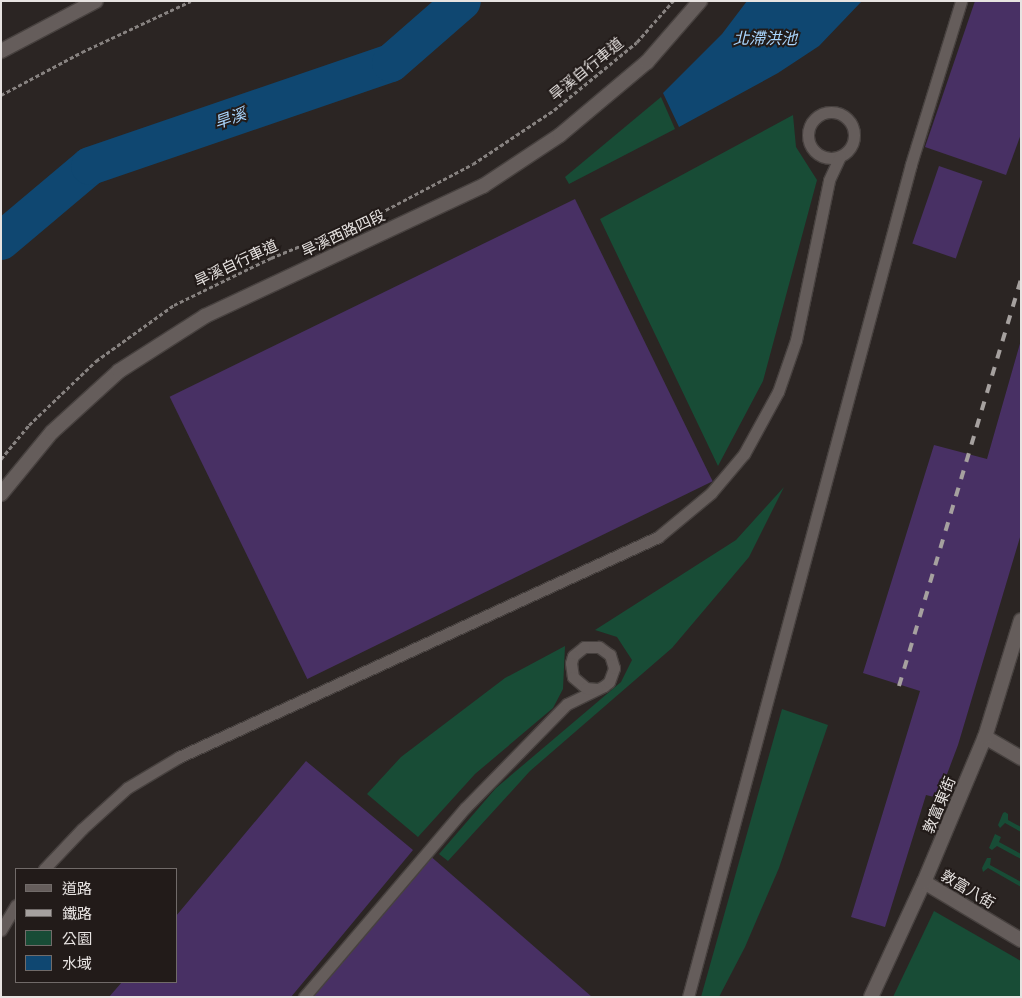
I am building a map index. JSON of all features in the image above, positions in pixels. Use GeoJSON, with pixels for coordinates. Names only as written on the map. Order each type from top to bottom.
{"type":"FeatureCollection","features":[{"type":"Feature","properties":{"kind":"street"},"geometry":{"type":"LineString","coordinates":[[1,51],[96,1]]}},
{"type":"Feature","properties":{"kind":"street","name":"旱溪西路四段"},"geometry":{"type":"LineString","coordinates":[[1,494],[52,432],[119,371],[204,316],[483,186],[560,135],[647,62],[700,1]]}},
{"type":"Feature","properties":{"kind":"street","name":"敦富東街"},"geometry":{"type":"LineString","coordinates":[[871,997],[924,882],[985,737],[1021,620]]}},
{"type":"Feature","properties":{"kind":"street"},"geometry":{"type":"LineString","coordinates":[[985,737],[1021,758]]}},
{"type":"Feature","properties":{"kind":"street","name":"敦富八街"},"geometry":{"type":"LineString","coordinates":[[924,882],[1021,940]]}},
{"type":"Feature","properties":{"kind":"lane"},"geometry":{"type":"LineString","coordinates":[[688,997],[910,164],[961,1]]}},
{"type":"Feature","properties":{"kind":"lane"},"geometry":{"type":"LineString","coordinates":[[45,868],[82,829],[127,788],[179,757],[658,537],[712,493],[744,454],[778,392],[796,340],[829,180],[840,156],[851,145],[854,131],[846,118],[832,112],[818,115],[809,127],[809,142],[818,154],[829,180]]}},
{"type":"Feature","properties":{"kind":"lane"},"geometry":{"type":"LineString","coordinates":[[818,154],[826,157],[840,156]]}},
{"type":"Feature","properties":{"kind":"lane"},"geometry":{"type":"LineString","coordinates":[[304,997],[465,808],[567,704],[609,682],[614,668],[610,655],[599,646],[584,647],[578,651],[571,663],[573,677],[567,704]]}},
{"type":"Feature","properties":{"kind":"lane"},"geometry":{"type":"LineString","coordinates":[[573,677],[586,688],[597,689]]}},
{"type":"Feature","properties":{"kind":"lane"},"geometry":{"type":"LineString","coordinates":[[1,930],[15,906]]}},
{"type":"Feature","properties":{"kind":"path"},"geometry":{"type":"LineString","coordinates":[[1,95],[82,52],[192,1]]}},
{"type":"Feature","properties":{"kind":"path","name":"旱溪自行車道"},"geometry":{"type":"LineString","coordinates":[[1,459],[28,425],[96,361],[174,305],[271,258],[380,213],[473,164],[554,110],[637,42],[673,1]]}},
{"type":"Feature","properties":{"kind":"green space"},"geometry":{"type":"Polygon","coordinates":[[[661,97],[675,129],[569,184],[565,177],[661,97]]]}},
{"type":"Feature","properties":{"kind":"green space"},"geometry":{"type":"Polygon","coordinates":[[[793,115],[796,147],[817,180],[763,381],[718,466],[600,219],[793,115]]]}},
{"type":"Feature","properties":{"kind":"green space"},"geometry":{"type":"Polygon","coordinates":[[[784,487],[749,557],[672,648],[530,771],[448,861],[439,854],[496,788],[621,682],[632,660],[617,637],[595,630],[736,540],[784,487]]]}},
{"type":"Feature","properties":{"kind":"green space"},"geometry":{"type":"Polygon","coordinates":[[[565,646],[563,689],[553,708],[475,774],[418,837],[367,794],[401,757],[505,678],[565,646]]]}},
{"type":"Feature","properties":{"kind":"green space"},"geometry":{"type":"Polygon","coordinates":[[[782,709],[828,725],[779,868],[745,947],[719,997],[701,997],[782,709]]]}},
{"type":"Feature","properties":{"kind":"green space"},"geometry":{"type":"Polygon","coordinates":[[[1005,812],[1008,814],[1008,820],[1021,827],[1021,832],[1005,823],[1000,828],[998,825],[1005,812]]]}},
{"type":"Feature","properties":{"kind":"green space"},"geometry":{"type":"Polygon","coordinates":[[[995,834],[1001,837],[999,842],[1021,854],[1021,859],[997,846],[992,850],[989,848],[995,834]]]}},
{"type":"Feature","properties":{"kind":"green space"},"geometry":{"type":"Polygon","coordinates":[[[987,858],[991,858],[990,865],[1021,882],[1021,887],[988,868],[983,872],[982,868],[987,858]]]}},
{"type":"Feature","properties":{"kind":"green space"},"geometry":{"type":"Polygon","coordinates":[[[934,911],[1021,961],[1021,997],[893,997],[934,911]]]}},
{"type":"Feature","properties":{"kind":"water","name":"北滯洪池"},"geometry":{"type":"Polygon","coordinates":[[[747,1],[862,1],[819,46],[778,73],[679,127],[663,93],[722,34],[747,1]]]}},
{"type":"Feature","properties":{"kind":"building"},"geometry":{"type":"Polygon","coordinates":[[[975,1],[1021,1],[1021,134],[1006,175],[925,147],[975,1]]]}},
{"type":"Feature","properties":{"kind":"building"},"geometry":{"type":"Polygon","coordinates":[[[939,166],[982,181],[956,259],[912,244],[939,166]]]}},
{"type":"Feature","properties":{"kind":"building"},"geometry":{"type":"Polygon","coordinates":[[[575,199],[713,481],[307,679],[170,397],[575,199]]]}},
{"type":"Feature","properties":{"kind":"building"},"geometry":{"type":"Polygon","coordinates":[[[1021,340],[1021,534],[958,745],[938,798],[926,795],[885,927],[851,917],[920,691],[863,673],[934,445],[987,459],[1021,340]]]}},
{"type":"Feature","properties":{"kind":"building"},"geometry":{"type":"Polygon","coordinates":[[[306,761],[413,850],[291,997],[109,997],[121,983],[178,983],[178,914],[306,761]]]}},
{"type":"Feature","properties":{"kind":"building"},"geometry":{"type":"Polygon","coordinates":[[[428,854],[592,997],[310,997],[428,854]]]}},
{"type":"Feature","properties":{"kind":"waterway","name":"旱溪"},"geometry":{"type":"LineString","coordinates":[[1,241],[90,166],[391,63],[462,1]]}},
{"type":"Feature","properties":{"kind":"railway"},"geometry":{"type":"LineString","coordinates":[[899,686],[1021,279]]}}]}
